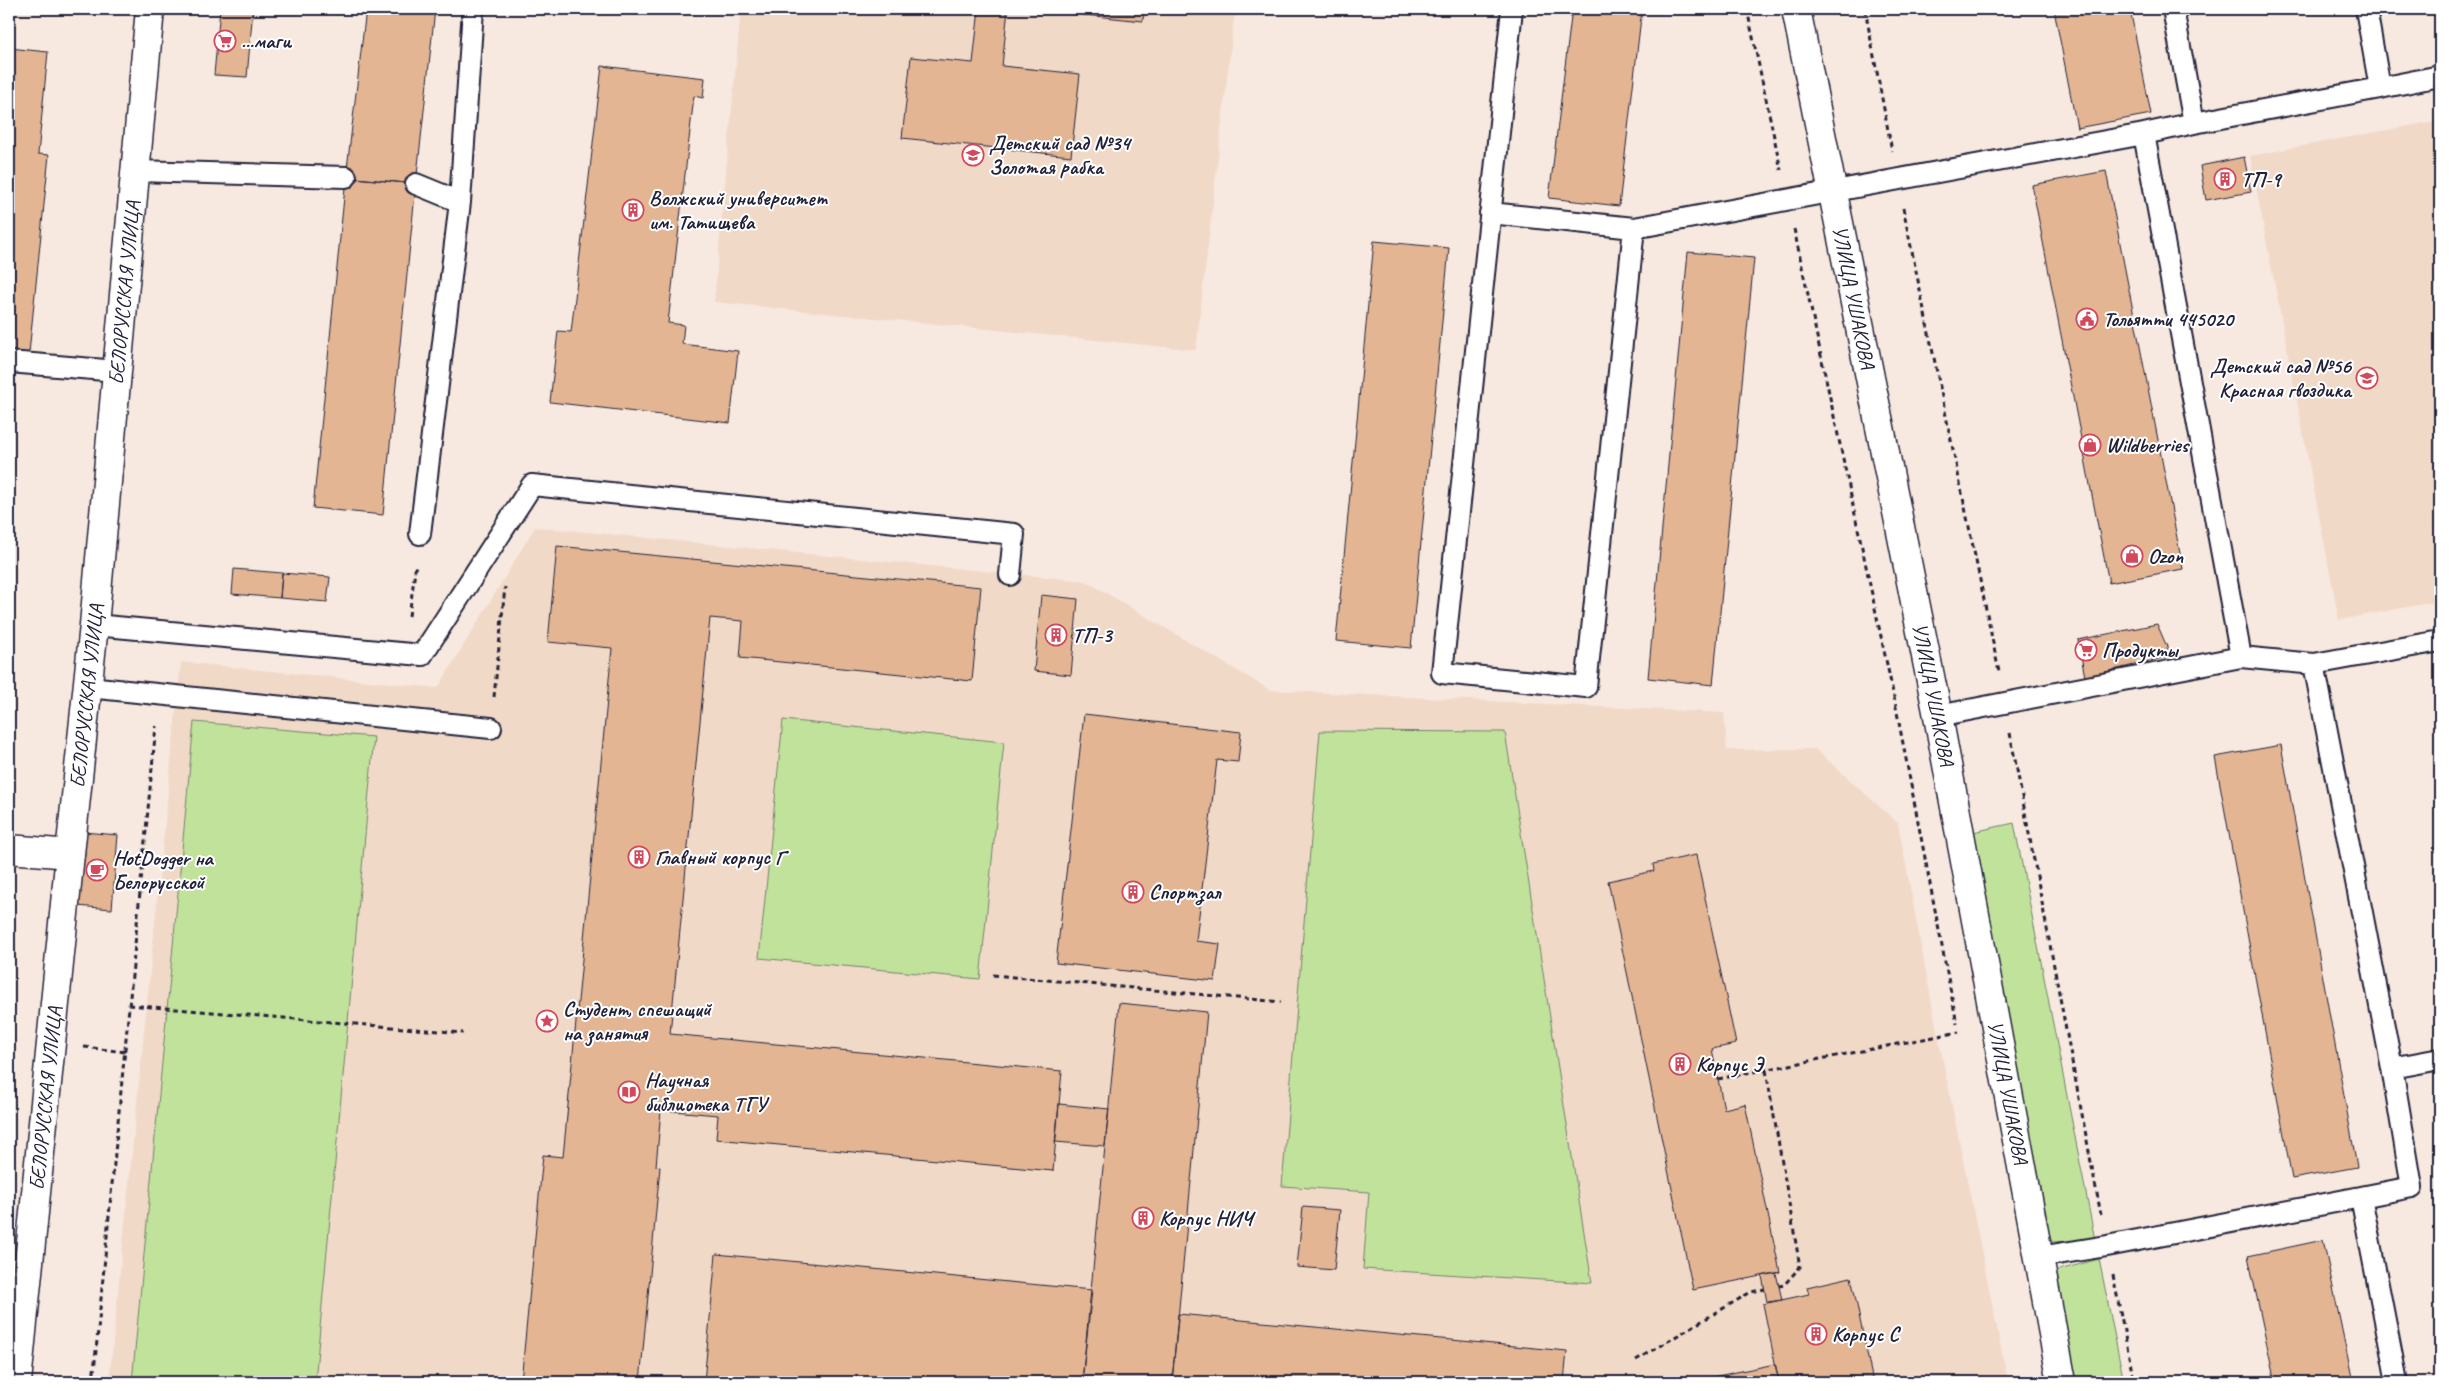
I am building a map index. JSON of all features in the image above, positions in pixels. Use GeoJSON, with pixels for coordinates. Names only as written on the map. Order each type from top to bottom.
{"type":"FeatureCollection","features":[{"type":"Feature","properties":{"kind":"street","name":"БЕЛОРУССКАЯ УЛИЦА"},"geometry":{"type":"LineString","coordinates":[[17,1382],[88,687],[150,9]]}},
{"type":"Feature","properties":{"kind":"street","name":"УЛИЦА УШАКОВА"},"geometry":{"type":"LineString","coordinates":[[1796,9],[1938,716],[2062,1382]]}},
{"type":"Feature","properties":{"kind":"street"},"geometry":{"type":"LineString","coordinates":[[9,848],[70,854]]}},
{"type":"Feature","properties":{"kind":"lane"},"geometry":{"type":"LineString","coordinates":[[420,534],[460,202],[473,9]]}},
{"type":"Feature","properties":{"kind":"lane"},"geometry":{"type":"LineString","coordinates":[[1512,9],[1442,673],[1586,687],[1634,228]]}},
{"type":"Feature","properties":{"kind":"lane"},"geometry":{"type":"LineString","coordinates":[[2173,9],[2194,123]]}},
{"type":"Feature","properties":{"kind":"lane"},"geometry":{"type":"LineString","coordinates":[[2366,9],[2380,88]]}},
{"type":"Feature","properties":{"kind":"lane"},"geometry":{"type":"LineString","coordinates":[[1490,213],[1634,228],[1833,193],[2440,76]]}},
{"type":"Feature","properties":{"kind":"lane"},"geometry":{"type":"LineString","coordinates":[[2144,134],[2240,657]]}},
{"type":"Feature","properties":{"kind":"lane"},"geometry":{"type":"LineString","coordinates":[[135,171],[346,177]]}},
{"type":"Feature","properties":{"kind":"lane"},"geometry":{"type":"LineString","coordinates":[[416,184],[460,202]]}},
{"type":"Feature","properties":{"kind":"lane"},"geometry":{"type":"LineString","coordinates":[[9,362],[117,371]]}},
{"type":"Feature","properties":{"kind":"lane"},"geometry":{"type":"LineString","coordinates":[[94,625],[422,655],[532,485],[1014,534],[1010,575]]}},
{"type":"Feature","properties":{"kind":"lane"},"geometry":{"type":"LineString","coordinates":[[1938,716],[2240,657],[2314,664],[2440,641]]}},
{"type":"Feature","properties":{"kind":"lane"},"geometry":{"type":"LineString","coordinates":[[2038,1257],[2107,1246],[2412,1186],[2392,1068],[2314,664]]}},
{"type":"Feature","properties":{"kind":"lane"},"geometry":{"type":"LineString","coordinates":[[88,687],[490,728]]}},
{"type":"Feature","properties":{"kind":"lane"},"geometry":{"type":"LineString","coordinates":[[2392,1068],[2440,1059]]}},
{"type":"Feature","properties":{"kind":"lane"},"geometry":{"type":"LineString","coordinates":[[2361,1197],[2397,1382]]}},
{"type":"Feature","properties":{"kind":"path"},"geometry":{"type":"LineString","coordinates":[[1747,9],[1898,722]]}},
{"type":"Feature","properties":{"kind":"path"},"geometry":{"type":"LineString","coordinates":[[404,654],[420,534]]}},
{"type":"Feature","properties":{"kind":"path"},"geometry":{"type":"LineString","coordinates":[[93,1382],[159,695]]}},
{"type":"Feature","properties":{"kind":"path"},"geometry":{"type":"LineString","coordinates":[[994,975],[1281,1002]]}},
{"type":"Feature","properties":{"kind":"path"},"geometry":{"type":"LineString","coordinates":[[129,1005],[463,1033]]}},
{"type":"Feature","properties":{"kind":"path"},"geometry":{"type":"LineString","coordinates":[[1718,1079],[1959,1032]]}},
{"type":"Feature","properties":{"kind":"path"},"geometry":{"type":"LineString","coordinates":[[1766,1070],[1800,1268],[1784,1285],[1779,1286]]}},
{"type":"Feature","properties":{"kind":"path"},"geometry":{"type":"LineString","coordinates":[[1636,1360],[1751,1292],[1765,1289]]}},
{"type":"Feature","properties":{"kind":"shaded area","name":"Детский сад №34 Золотая рабка"},"geometry":{"type":"Polygon","coordinates":[[[741,9],[1235,9],[1196,350],[714,302],[741,9]]]}},
{"type":"Feature","properties":{"kind":"shaded area","name":"Детский сад №56 Красная гвоздика"},"geometry":{"type":"Polygon","coordinates":[[[2440,120],[2440,601],[2339,620],[2250,156],[2440,120]]]}},
{"type":"Feature","properties":{"kind":"shaded area"},"geometry":{"type":"Polygon","coordinates":[[[535,527],[1086,581],[1270,690],[1724,713],[1727,750],[1815,749],[1898,823],[1938,1036],[2008,1382],[109,1382],[181,662],[438,688],[535,527]]]}},
{"type":"Feature","properties":{"kind":"green space"},"geometry":{"type":"Polygon","coordinates":[[[783,720],[1004,742],[980,979],[759,958],[783,720]]]}},
{"type":"Feature","properties":{"kind":"green space"},"geometry":{"type":"Polygon","coordinates":[[[194,722],[374,737],[315,1382],[132,1382],[194,722]]]}},
{"type":"Feature","properties":{"kind":"green space"},"geometry":{"type":"Polygon","coordinates":[[[1320,731],[1505,732],[1592,1283],[1363,1269],[1369,1192],[1282,1186],[1320,731]]]}},
{"type":"Feature","properties":{"kind":"green space"},"geometry":{"type":"Polygon","coordinates":[[[2014,823],[2095,1240],[2050,1242],[2039,1237],[1955,836],[2014,823]]]}},
{"type":"Feature","properties":{"kind":"green space"},"geometry":{"type":"Polygon","coordinates":[[[2099,1259],[2124,1382],[2065,1382],[2050,1281],[2059,1270],[2099,1259]]]}},
{"type":"Feature","properties":{"kind":"building"},"geometry":{"type":"Polygon","coordinates":[[[220,9],[253,9],[247,77],[214,75],[220,9]]]}},
{"type":"Feature","properties":{"kind":"building"},"geometry":{"type":"Polygon","coordinates":[[[366,9],[435,9],[416,184],[346,177],[366,9]]]}},
{"type":"Feature","properties":{"kind":"building"},"geometry":{"type":"Polygon","coordinates":[[[979,9],[1008,9],[1002,66],[1080,74],[1071,156],[902,138],[911,57],[973,63],[979,9]]]}},
{"type":"Feature","properties":{"kind":"building"},"geometry":{"type":"Polygon","coordinates":[[[1026,9],[1144,9],[1143,21],[1026,9]]]}},
{"type":"Feature","properties":{"kind":"building"},"geometry":{"type":"Polygon","coordinates":[[[1572,9],[1642,9],[1619,206],[1549,198],[1572,9]]]}},
{"type":"Feature","properties":{"kind":"building"},"geometry":{"type":"Polygon","coordinates":[[[2054,9],[2130,9],[2151,114],[2077,128],[2054,9]]]}},
{"type":"Feature","properties":{"kind":"building"},"geometry":{"type":"Polygon","coordinates":[[[9,48],[48,52],[38,154],[49,155],[29,353],[9,351],[9,48]]]}},
{"type":"Feature","properties":{"kind":"building","name":"Волжский университет им. Татищева"},"geometry":{"type":"Polygon","coordinates":[[[602,66],[705,78],[703,98],[694,96],[668,323],[684,325],[682,344],[738,351],[730,423],[550,402],[558,331],[571,332],[602,66]]]}},
{"type":"Feature","properties":{"kind":"building","name":"ТП-9"},"geometry":{"type":"Polygon","coordinates":[[[2244,157],[2251,192],[2206,200],[2200,166],[2244,157]]]}},
{"type":"Feature","properties":{"kind":"building"},"geometry":{"type":"Polygon","coordinates":[[[2106,171],[2183,569],[2109,583],[2032,185],[2106,171]]]}},
{"type":"Feature","properties":{"kind":"building"},"geometry":{"type":"Polygon","coordinates":[[[346,177],[416,184],[383,515],[313,508],[346,177]]]}},
{"type":"Feature","properties":{"kind":"building"},"geometry":{"type":"Polygon","coordinates":[[[1374,241],[1449,248],[1411,648],[1336,641],[1374,241]]]}},
{"type":"Feature","properties":{"kind":"building"},"geometry":{"type":"Polygon","coordinates":[[[1688,252],[1754,258],[1713,685],[1648,678],[1688,252]]]}},
{"type":"Feature","properties":{"kind":"building"},"geometry":{"type":"Polygon","coordinates":[[[9,483],[13,484],[9,531],[9,483]]]}},
{"type":"Feature","properties":{"kind":"building","name":"Главный корпус Г"},"geometry":{"type":"Polygon","coordinates":[[[557,546],[981,587],[972,681],[740,658],[743,621],[710,618],[670,1034],[1062,1071],[1053,1171],[716,1139],[718,1115],[661,1110],[656,1166],[660,1167],[640,1382],[521,1382],[543,1155],[563,1157],[612,648],[548,642],[557,546]]]}},
{"type":"Feature","properties":{"kind":"building"},"geometry":{"type":"Polygon","coordinates":[[[234,569],[282,573],[280,598],[232,594],[234,569]]]}},
{"type":"Feature","properties":{"kind":"building"},"geometry":{"type":"Polygon","coordinates":[[[282,573],[330,577],[327,602],[280,598],[282,573]]]}},
{"type":"Feature","properties":{"kind":"building","name":"ТП-3"},"geometry":{"type":"Polygon","coordinates":[[[1041,595],[1078,599],[1071,675],[1034,671],[1041,595]]]}},
{"type":"Feature","properties":{"kind":"building"},"geometry":{"type":"Polygon","coordinates":[[[2157,624],[2171,656],[2085,677],[2078,640],[2157,624]]]}},
{"type":"Feature","properties":{"kind":"building","name":"Спортзал"},"geometry":{"type":"Polygon","coordinates":[[[1084,714],[1241,732],[1238,762],[1217,760],[1196,941],[1220,944],[1215,981],[1056,963],[1084,714]]]}},
{"type":"Feature","properties":{"kind":"building"},"geometry":{"type":"Polygon","coordinates":[[[2281,745],[2357,1167],[2292,1179],[2215,757],[2281,745]]]}},
{"type":"Feature","properties":{"kind":"building","name":"HotDogger на Белорусской"},"geometry":{"type":"Polygon","coordinates":[[[83,832],[118,835],[112,909],[77,906],[83,832]]]}},
{"type":"Feature","properties":{"kind":"building","name":"Корпус Э"},"geometry":{"type":"Polygon","coordinates":[[[1696,855],[1736,1044],[1712,1049],[1724,1109],[1745,1104],[1780,1272],[1693,1290],[1608,881],[1654,871],[1653,864],[1696,855]]]}},
{"type":"Feature","properties":{"kind":"building","name":"Корпус НИЧ"},"geometry":{"type":"Polygon","coordinates":[[[1119,1003],[1207,1012],[1172,1382],[1082,1382],[1119,1003]]]}},
{"type":"Feature","properties":{"kind":"building"},"geometry":{"type":"Polygon","coordinates":[[[1059,1104],[1109,1109],[1105,1146],[1055,1142],[1059,1104]]]}},
{"type":"Feature","properties":{"kind":"building"},"geometry":{"type":"Polygon","coordinates":[[[1303,1207],[1340,1210],[1334,1270],[1297,1267],[1303,1207]]]}},
{"type":"Feature","properties":{"kind":"building"},"geometry":{"type":"Polygon","coordinates":[[[2323,1240],[2353,1382],[2275,1382],[2248,1256],[2323,1240]]]}},
{"type":"Feature","properties":{"kind":"building"},"geometry":{"type":"Polygon","coordinates":[[[716,1254],[1092,1290],[1082,1382],[704,1382],[716,1254]]]}},
{"type":"Feature","properties":{"kind":"building"},"geometry":{"type":"Polygon","coordinates":[[[1776,1273],[1782,1300],[1767,1302],[1762,1276],[1776,1273]]]}},
{"type":"Feature","properties":{"kind":"building","name":"Корпус С"},"geometry":{"type":"Polygon","coordinates":[[[1851,1277],[1873,1382],[1779,1382],[1763,1304],[1809,1294],[1807,1287],[1851,1277]]]}},
{"type":"Feature","properties":{"kind":"building"},"geometry":{"type":"Polygon","coordinates":[[[1178,1314],[1567,1351],[1564,1382],[1172,1382],[1178,1314]]]}},
{"type":"Feature","properties":{"kind":"building"},"geometry":{"type":"Polygon","coordinates":[[[1775,1364],[1779,1382],[1704,1382],[1703,1379],[1775,1364]]]}},
{"type":"Feature","properties":{"kind":"place","name":"...маги"},"geometry":{"type":"Point","coordinates":[225,41]}},
{"type":"Feature","properties":{"kind":"place","name":"Детский сад №34 Золотая рабка"},"geometry":{"type":"Point","coordinates":[973,155]}},
{"type":"Feature","properties":{"kind":"place","name":"ТП-9"},"geometry":{"type":"Point","coordinates":[2225,179]}},
{"type":"Feature","properties":{"kind":"place","name":"Волжский университет им. Татищева"},"geometry":{"type":"Point","coordinates":[633,210]}},
{"type":"Feature","properties":{"kind":"place","name":"Тольятти 445020"},"geometry":{"type":"Point","coordinates":[2087,319]}},
{"type":"Feature","properties":{"kind":"place","name":"Детский сад №56 Красная гвоздика"},"geometry":{"type":"Point","coordinates":[2367,378]}},
{"type":"Feature","properties":{"kind":"place","name":"Wildberries"},"geometry":{"type":"Point","coordinates":[2090,445]}},
{"type":"Feature","properties":{"kind":"place","name":"Ozon"},"geometry":{"type":"Point","coordinates":[2132,556]}},
{"type":"Feature","properties":{"kind":"place","name":"ТП-3"},"geometry":{"type":"Point","coordinates":[1056,635]}},
{"type":"Feature","properties":{"kind":"place","name":"Продукты"},"geometry":{"type":"Point","coordinates":[2086,650]}},
{"type":"Feature","properties":{"kind":"place","name":"Главный корпус Г"},"geometry":{"type":"Point","coordinates":[639,857]}},
{"type":"Feature","properties":{"kind":"place","name":"HotDogger на Белорусской"},"geometry":{"type":"Point","coordinates":[97,870]}},
{"type":"Feature","properties":{"kind":"place","name":"Спортзал"},"geometry":{"type":"Point","coordinates":[1133,892]}},
{"type":"Feature","properties":{"kind":"place","name":"Студент, спешащий на занятия"},"geometry":{"type":"Point","coordinates":[547,1021]}},
{"type":"Feature","properties":{"kind":"place","name":"Корпус Э"},"geometry":{"type":"Point","coordinates":[1680,1064]}},
{"type":"Feature","properties":{"kind":"place","name":"Научная библиотека ТГУ"},"geometry":{"type":"Point","coordinates":[629,1092]}},
{"type":"Feature","properties":{"kind":"place","name":"Корпус НИЧ"},"geometry":{"type":"Point","coordinates":[1143,1218]}},
{"type":"Feature","properties":{"kind":"place","name":"Корпус С"},"geometry":{"type":"Point","coordinates":[1816,1334]}}]}
